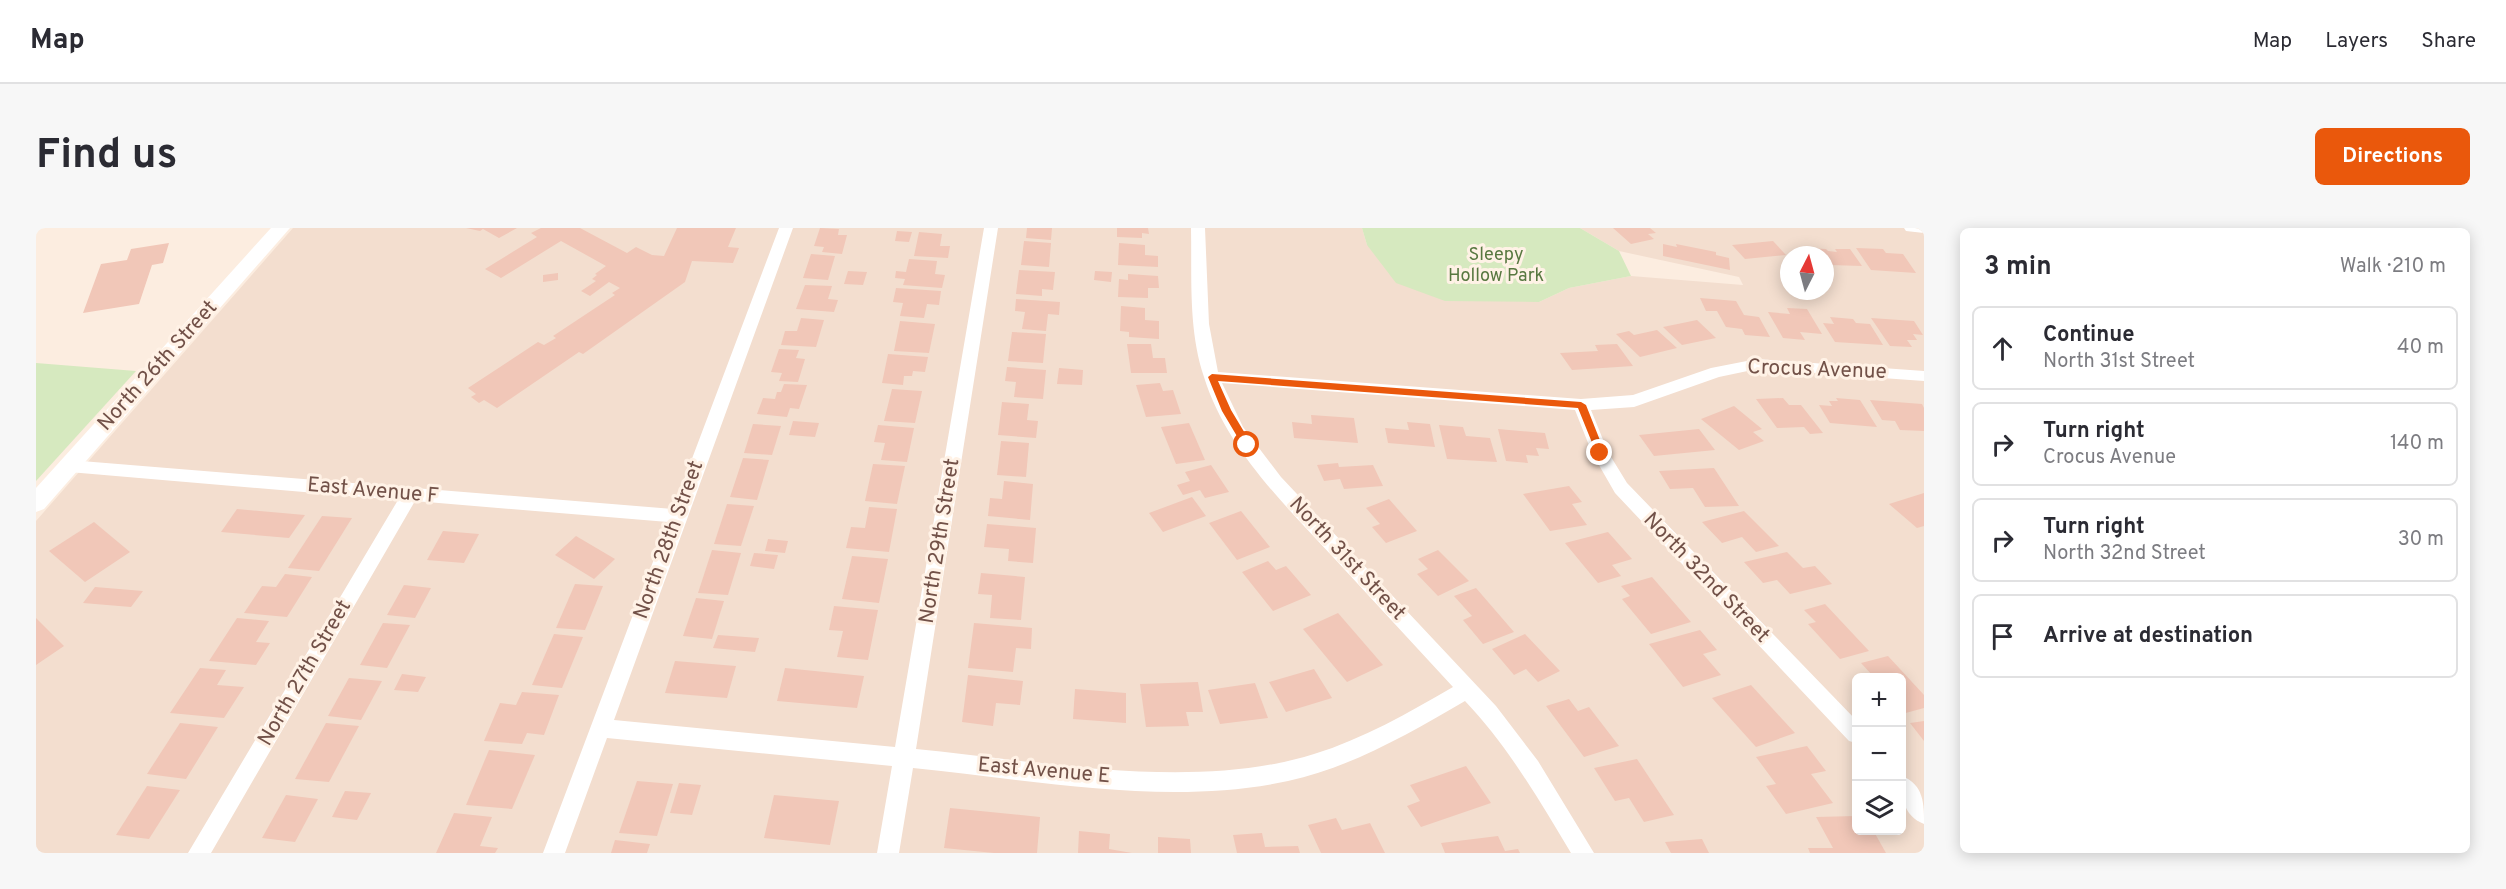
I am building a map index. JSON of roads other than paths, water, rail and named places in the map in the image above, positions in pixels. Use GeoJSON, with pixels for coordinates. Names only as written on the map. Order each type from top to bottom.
{"type":"FeatureCollection","features":[{"type":"Feature","properties":{"kind":"street","name":"North 26th Street"},"geometry":{"type":"LineString","coordinates":[[36,503],[281,228]]}},
{"type":"Feature","properties":{"kind":"street","name":"North 28th Street"},"geometry":{"type":"LineString","coordinates":[[554,853],[786,228]]}},
{"type":"Feature","properties":{"kind":"street","name":"North 29th Street"},"geometry":{"type":"LineString","coordinates":[[888,853],[991,228]]}},
{"type":"Feature","properties":{"kind":"street","name":"North 31st Street"},"geometry":{"type":"LineString","coordinates":[[1198,228],[1202,325],[1206,358],[1212,377],[1237,429],[1270,477],[1328,542],[1469,688],[1531,768],[1583,853]]}},
{"type":"Feature","properties":{"kind":"street"},"geometry":{"type":"LineString","coordinates":[[1911,228],[1924,229]]}},
{"type":"Feature","properties":{"kind":"street","name":"Crocus Avenue"},"geometry":{"type":"LineString","coordinates":[[1212,377],[1581,405],[1634,401],[1727,369],[1757,364],[1924,376]]}},
{"type":"Feature","properties":{"kind":"street","name":"North 32nd Street"},"geometry":{"type":"LineString","coordinates":[[1581,405],[1600,453],[1621,488],[1852,729]]}},
{"type":"Feature","properties":{"kind":"street","name":"East Avenue F"},"geometry":{"type":"LineString","coordinates":[[69,466],[678,516]]}},
{"type":"Feature","properties":{"kind":"street","name":"North 27th Street"},"geometry":{"type":"LineString","coordinates":[[200,853],[410,494]]}},
{"type":"Feature","properties":{"kind":"street","name":"East Avenue E"},"geometry":{"type":"LineString","coordinates":[[600,728],[1144,780],[1206,782],[1245,778],[1308,765],[1351,751],[1385,736],[1469,688]]}},
{"type":"Feature","properties":{"kind":"street"},"geometry":{"type":"LineString","coordinates":[[1906,791],[1924,814]]}},
{"type":"Feature","properties":{"kind":"park label","name":"Sleepy Hollow Park"},"geometry":{"type":"Point","coordinates":[1496,265]}}]}
